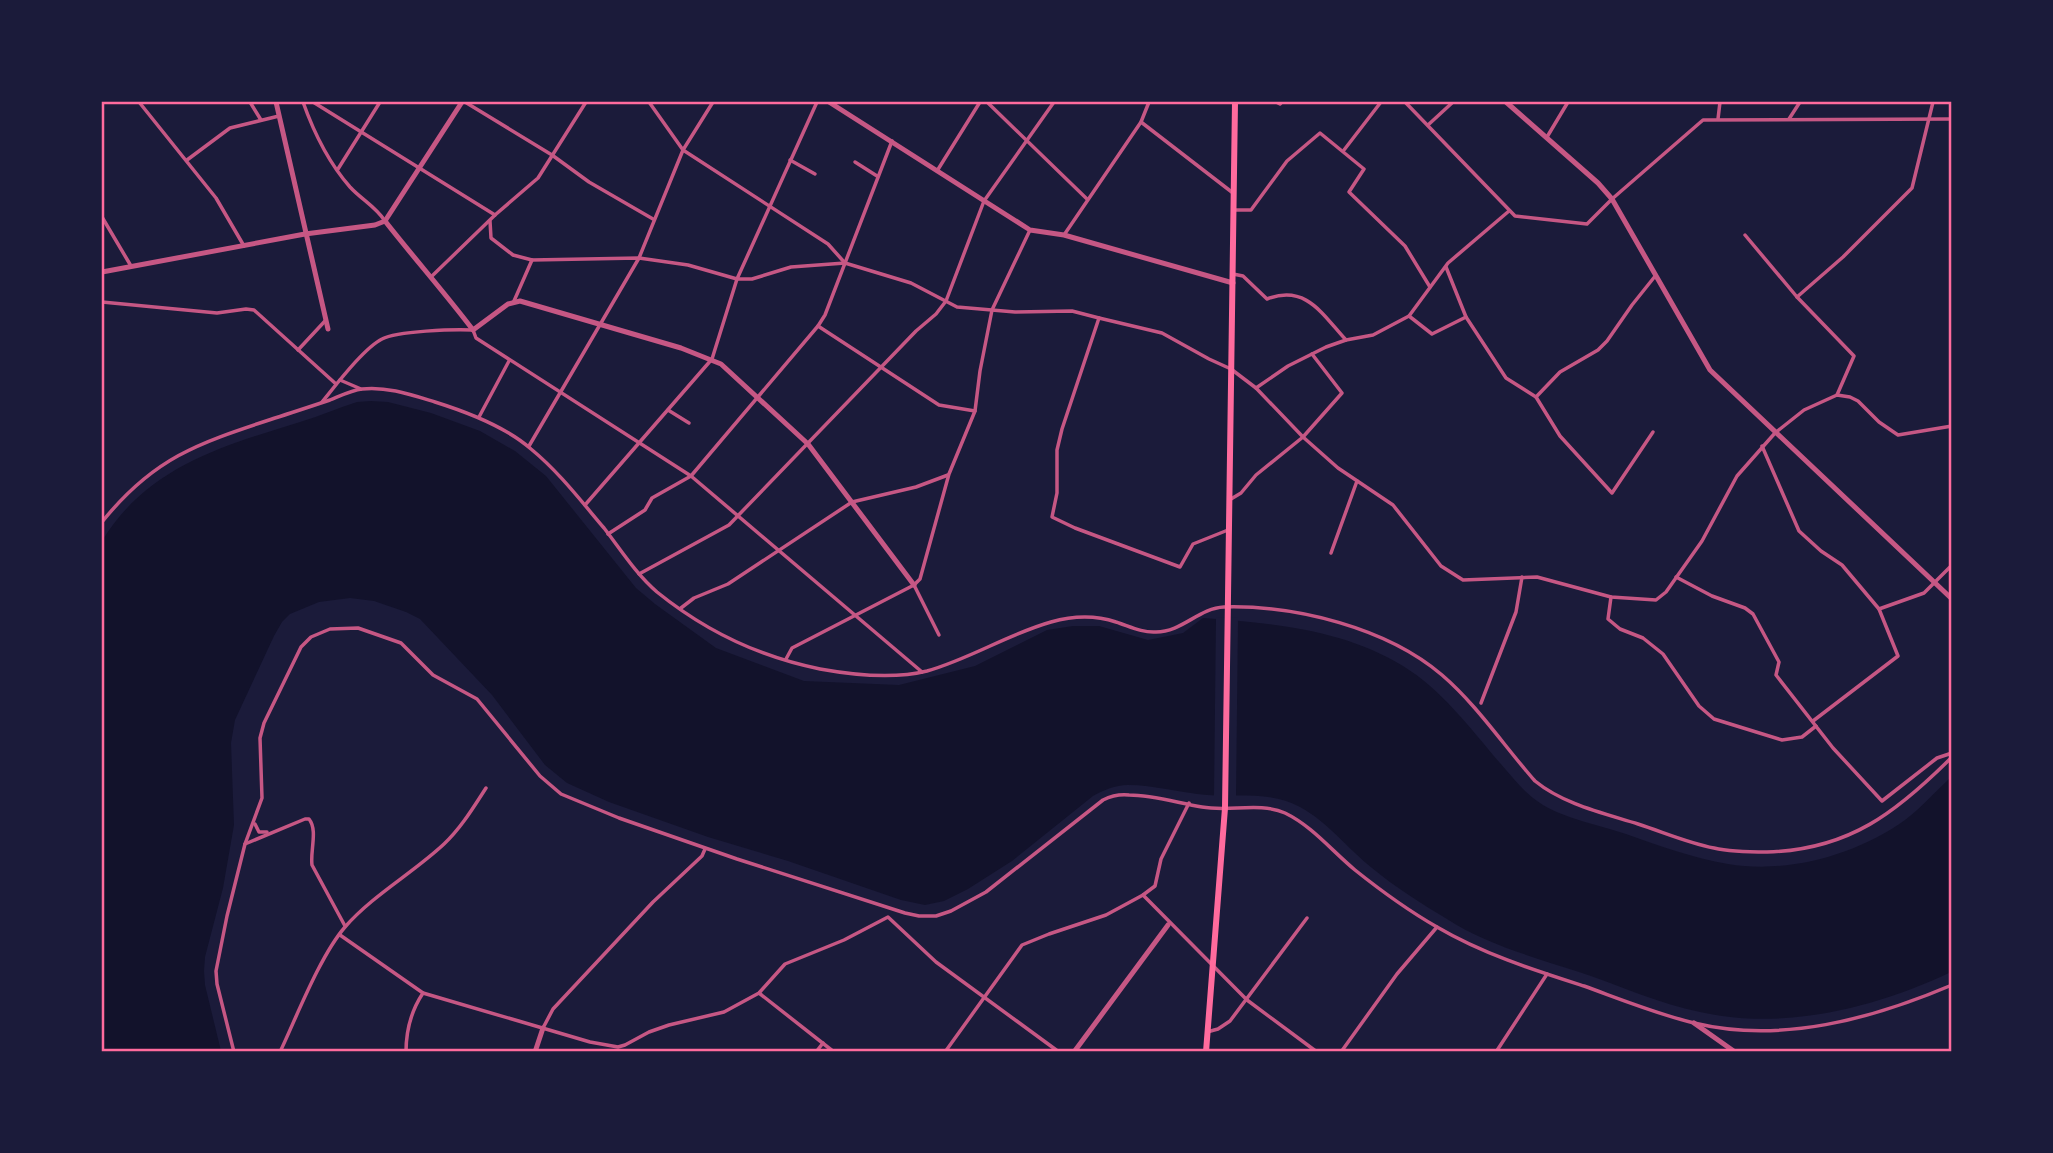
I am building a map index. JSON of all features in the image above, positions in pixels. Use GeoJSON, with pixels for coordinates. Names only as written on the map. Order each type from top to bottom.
{"type":"FeatureCollection","features":[{"type":"Feature","properties":{"kind":"main road"},"geometry":{"type":"LineString","coordinates":[[1206,1052],[1225,808],[1235,102]]}},
{"type":"Feature","properties":{"kind":"street"},"geometry":{"type":"LineString","coordinates":[[139,102],[216,198],[244,246]]}},
{"type":"Feature","properties":{"kind":"street"},"geometry":{"type":"LineString","coordinates":[[250,102],[261,120]]}},
{"type":"Feature","properties":{"kind":"street"},"geometry":{"type":"LineString","coordinates":[[276,102],[328,329]]}},
{"type":"Feature","properties":{"kind":"street"},"geometry":{"type":"LineString","coordinates":[[303,102],[319,144],[351,188],[376,208],[446,293],[476,338],[691,476],[856,613],[922,672]]}},
{"type":"Feature","properties":{"kind":"street"},"geometry":{"type":"LineString","coordinates":[[313,102],[495,215]]}},
{"type":"Feature","properties":{"kind":"street"},"geometry":{"type":"LineString","coordinates":[[338,169],[380,102]]}},
{"type":"Feature","properties":{"kind":"street"},"geometry":{"type":"LineString","coordinates":[[102,272],[385,221],[464,102],[552,155],[589,182],[653,219]]}},
{"type":"Feature","properties":{"kind":"street"},"geometry":{"type":"LineString","coordinates":[[431,277],[489,220],[538,178],[586,102]]}},
{"type":"Feature","properties":{"kind":"street"},"geometry":{"type":"LineString","coordinates":[[649,102],[682,150],[828,244],[845,263]]}},
{"type":"Feature","properties":{"kind":"street"},"geometry":{"type":"LineString","coordinates":[[529,446],[639,258],[682,150],[713,102]]}},
{"type":"Feature","properties":{"kind":"street"},"geometry":{"type":"LineString","coordinates":[[585,505],[712,359],[737,279],[817,102]]}},
{"type":"Feature","properties":{"kind":"street"},"geometry":{"type":"LineString","coordinates":[[829,102],[1030,230],[1064,235],[1233,283]]}},
{"type":"Feature","properties":{"kind":"street"},"geometry":{"type":"LineString","coordinates":[[937,170],[980,102]]}},
{"type":"Feature","properties":{"kind":"street"},"geometry":{"type":"LineString","coordinates":[[986,102],[1087,199]]}},
{"type":"Feature","properties":{"kind":"street"},"geometry":{"type":"LineString","coordinates":[[639,574],[729,526],[946,301],[984,201],[1054,102]]}},
{"type":"Feature","properties":{"kind":"street"},"geometry":{"type":"LineString","coordinates":[[1064,235],[1141,122],[1149,102]]}},
{"type":"Feature","properties":{"kind":"street"},"geometry":{"type":"LineString","coordinates":[[1343,151],[1381,102]]}},
{"type":"Feature","properties":{"kind":"street"},"geometry":{"type":"LineString","coordinates":[[1405,102],[1515,216],[1587,224],[1703,120],[1951,118]]}},
{"type":"Feature","properties":{"kind":"street"},"geometry":{"type":"LineString","coordinates":[[1428,125],[1453,102]]}},
{"type":"Feature","properties":{"kind":"street"},"geometry":{"type":"LineString","coordinates":[[1506,102],[1612,199],[1710,370],[1951,599]]}},
{"type":"Feature","properties":{"kind":"street"},"geometry":{"type":"LineString","coordinates":[[1547,137],[1568,102]]}},
{"type":"Feature","properties":{"kind":"street"},"geometry":{"type":"LineString","coordinates":[[1718,119],[1720,102]]}},
{"type":"Feature","properties":{"kind":"street"},"geometry":{"type":"LineString","coordinates":[[1789,120],[1800,102]]}},
{"type":"Feature","properties":{"kind":"street"},"geometry":{"type":"LineString","coordinates":[[1797,297],[1843,257],[1912,188],[1933,102]]}},
{"type":"Feature","properties":{"kind":"street"},"geometry":{"type":"LineString","coordinates":[[187,160],[230,128],[279,116]]}},
{"type":"Feature","properties":{"kind":"street"},"geometry":{"type":"LineString","coordinates":[[1141,122],[1233,193]]}},
{"type":"Feature","properties":{"kind":"street"},"geometry":{"type":"LineString","coordinates":[[1233,210],[1251,210],[1287,161],[1320,133],[1364,169],[1349,192],[1405,246],[1430,287]]}},
{"type":"Feature","properties":{"kind":"street"},"geometry":{"type":"LineString","coordinates":[[608,534],[645,510],[652,498],[691,476],[818,326],[825,315],[892,141]]}},
{"type":"Feature","properties":{"kind":"street"},"geometry":{"type":"LineString","coordinates":[[790,160],[815,174]]}},
{"type":"Feature","properties":{"kind":"street"},"geometry":{"type":"LineString","coordinates":[[855,162],[877,177]]}},
{"type":"Feature","properties":{"kind":"street"},"geometry":{"type":"LineString","coordinates":[[1256,388],[1288,366],[1312,354],[1346,340],[1373,335],[1409,316],[1446,267],[1477,236],[1509,211]]}},
{"type":"Feature","properties":{"kind":"street"},"geometry":{"type":"LineString","coordinates":[[102,217],[131,267]]}},
{"type":"Feature","properties":{"kind":"street"},"geometry":{"type":"LineString","coordinates":[[489,220],[491,238],[513,255],[532,260],[639,258],[688,265],[737,279],[752,278],[791,267],[845,263],[911,283],[957,307],[1072,311],[1162,333],[1231,369],[1256,388],[1303,437],[1338,468],[1394,505],[1441,566],[1462,580],[1537,577],[1611,597],[1656,600],[1666,592],[1702,541],[1737,477],[1762,446],[1804,410],[1837,396],[1858,401],[1879,422],[1898,435],[1951,426]]}},
{"type":"Feature","properties":{"kind":"street"},"geometry":{"type":"LineString","coordinates":[[786,660],[792,649],[856,613],[914,585],[920,579],[949,474],[975,411],[992,310],[1030,230]]}},
{"type":"Feature","properties":{"kind":"street"},"geometry":{"type":"LineString","coordinates":[[1745,235],[1797,297],[1854,356],[1837,396]]}},
{"type":"Feature","properties":{"kind":"street"},"geometry":{"type":"LineString","coordinates":[[320,403],[375,343],[384,337],[436,330],[473,330],[514,301],[532,260]]}},
{"type":"Feature","properties":{"kind":"street"},"geometry":{"type":"LineString","coordinates":[[1446,267],[1466,317],[1506,378],[1536,397],[1560,436],[1612,493],[1653,432]]}},
{"type":"Feature","properties":{"kind":"street"},"geometry":{"type":"LineString","coordinates":[[1233,274],[1243,276],[1267,299],[1292,293],[1316,306],[1346,340]]}},
{"type":"Feature","properties":{"kind":"street"},"geometry":{"type":"LineString","coordinates":[[1536,397],[1560,372],[1598,350],[1607,341],[1656,275]]}},
{"type":"Feature","properties":{"kind":"street"},"geometry":{"type":"LineString","coordinates":[[514,301],[571,314],[600,326],[721,364],[808,444],[914,585],[939,635]]}},
{"type":"Feature","properties":{"kind":"street"},"geometry":{"type":"LineString","coordinates":[[102,302],[218,313],[254,310],[336,385]]}},
{"type":"Feature","properties":{"kind":"street"},"geometry":{"type":"LineString","coordinates":[[1409,316],[1432,334],[1466,317]]}},
{"type":"Feature","properties":{"kind":"street"},"geometry":{"type":"LineString","coordinates":[[1099,318],[1057,450],[1057,493],[1052,517],[1180,567],[1193,544],[1229,530]]}},
{"type":"Feature","properties":{"kind":"street"},"geometry":{"type":"LineString","coordinates":[[298,350],[326,320]]}},
{"type":"Feature","properties":{"kind":"street"},"geometry":{"type":"LineString","coordinates":[[818,326],[939,405],[975,411]]}},
{"type":"Feature","properties":{"kind":"street"},"geometry":{"type":"LineString","coordinates":[[1229,500],[1241,493],[1256,475],[1303,437],[1342,393],[1312,354]]}},
{"type":"Feature","properties":{"kind":"street"},"geometry":{"type":"LineString","coordinates":[[478,418],[509,361]]}},
{"type":"Feature","properties":{"kind":"street"},"geometry":{"type":"LineString","coordinates":[[340,380],[361,389],[402,392],[478,418],[529,446],[585,505],[639,574],[656,591],[722,635],[752,649],[821,669],[858,674],[922,672],[1030,629],[1064,619],[1111,620],[1143,632],[1158,633],[1180,627],[1206,611],[1228,607],[1314,617],[1386,639],[1415,654],[1464,696],[1535,781],[1546,790],[1595,810],[1715,849],[1750,852],[1778,852],[1826,844],[1864,828],[1891,812],[1923,786],[1951,755]]}},
{"type":"Feature","properties":{"kind":"street"},"geometry":{"type":"LineString","coordinates":[[102,522],[124,494],[185,450],[361,389]]}},
{"type":"Feature","properties":{"kind":"street"},"geometry":{"type":"LineString","coordinates":[[668,410],[689,423]]}},
{"type":"Feature","properties":{"kind":"street"},"geometry":{"type":"LineString","coordinates":[[1762,446],[1799,531],[1842,565],[1879,609],[1898,656],[1812,721]]}},
{"type":"Feature","properties":{"kind":"street"},"geometry":{"type":"LineString","coordinates":[[681,608],[694,597],[728,584],[852,502],[916,486],[949,474]]}},
{"type":"Feature","properties":{"kind":"street"},"geometry":{"type":"LineString","coordinates":[[1331,553],[1357,481]]}},
{"type":"Feature","properties":{"kind":"street"},"geometry":{"type":"LineString","coordinates":[[1879,609],[1919,596],[1951,565]]}},
{"type":"Feature","properties":{"kind":"street"},"geometry":{"type":"LineString","coordinates":[[1676,577],[1753,614],[1779,662],[1776,675],[1833,748],[1882,801],[1937,758],[1951,755]]}},
{"type":"Feature","properties":{"kind":"street"},"geometry":{"type":"LineString","coordinates":[[1482,703],[1516,611],[1522,578]]}},
{"type":"Feature","properties":{"kind":"street"},"geometry":{"type":"LineString","coordinates":[[1611,597],[1608,619],[1620,629],[1643,638],[1663,654],[1699,706],[1714,719],[1782,740],[1802,737],[1816,726]]}},
{"type":"Feature","properties":{"kind":"street"},"geometry":{"type":"LineString","coordinates":[[234,1052],[216,971],[245,844],[262,798],[259,752],[262,729],[305,642],[319,633],[340,628],[358,628],[401,643],[433,675],[477,699],[552,788],[598,811],[878,906],[919,916],[936,916],[951,911],[986,892],[1093,806],[1110,796],[1129,795],[1202,807],[1263,807],[1285,813],[1301,822],[1355,870],[1437,927],[1479,948],[1547,974],[1693,1023],[1742,1031],[1801,1029],[1882,1011],[1951,985]]}},
{"type":"Feature","properties":{"kind":"street"},"geometry":{"type":"LineString","coordinates":[[280,1052],[319,970],[345,927],[405,874],[447,842],[486,788]]}},
{"type":"Feature","properties":{"kind":"street"},"geometry":{"type":"LineString","coordinates":[[945,1052],[1022,945],[1106,915],[1155,886],[1161,859],[1189,803]]}},
{"type":"Feature","properties":{"kind":"street"},"geometry":{"type":"LineString","coordinates":[[245,844],[305,819],[312,822],[312,865],[345,927]]}},
{"type":"Feature","properties":{"kind":"street"},"geometry":{"type":"LineString","coordinates":[[255,822],[260,832],[273,831]]}},
{"type":"Feature","properties":{"kind":"street"},"geometry":{"type":"LineString","coordinates":[[535,1052],[553,1009],[653,902],[702,856],[705,848]]}},
{"type":"Feature","properties":{"kind":"street"},"geometry":{"type":"LineString","coordinates":[[1143,895],[1247,1000],[1317,1052]]}},
{"type":"Feature","properties":{"kind":"street"},"geometry":{"type":"LineString","coordinates":[[340,935],[423,993],[618,1049],[669,1025],[724,1012],[759,993],[785,964],[844,940],[888,917],[936,962],[1059,1052]]}},
{"type":"Feature","properties":{"kind":"street"},"geometry":{"type":"LineString","coordinates":[[1207,1032],[1224,1026],[1247,1000],[1307,918]]}},
{"type":"Feature","properties":{"kind":"street"},"geometry":{"type":"LineString","coordinates":[[1074,1052],[1169,923]]}},
{"type":"Feature","properties":{"kind":"street"},"geometry":{"type":"LineString","coordinates":[[1341,1052],[1397,974],[1437,927]]}},
{"type":"Feature","properties":{"kind":"street"},"geometry":{"type":"LineString","coordinates":[[1496,1052],[1547,974]]}},
{"type":"Feature","properties":{"kind":"street"},"geometry":{"type":"LineString","coordinates":[[406,1052],[413,1007],[423,993]]}},
{"type":"Feature","properties":{"kind":"street"},"geometry":{"type":"LineString","coordinates":[[759,993],[834,1052]]}},
{"type":"Feature","properties":{"kind":"street"},"geometry":{"type":"LineString","coordinates":[[1693,1023],[1735,1052]]}},
{"type":"Feature","properties":{"kind":"street"},"geometry":{"type":"LineString","coordinates":[[816,1052],[823,1043]]}},
{"type":"Feature","properties":{"kind":"shaded area"},"geometry":{"type":"Polygon","coordinates":[[[357,402],[388,402],[431,413],[480,431],[515,451],[546,476],[636,588],[655,604],[716,648],[804,681],[899,685],[975,666],[1047,630],[1073,626],[1099,626],[1148,640],[1183,633],[1203,618],[1306,630],[1356,644],[1403,666],[1417,676],[1455,710],[1524,790],[1554,811],[1689,855],[1751,866],[1797,864],[1821,859],[1865,843],[1905,820],[1951,777],[1951,972],[1892,996],[1828,1013],[1764,1019],[1685,1009],[1511,950],[1462,928],[1390,882],[1363,861],[1320,820],[1289,802],[1266,797],[1207,795],[1138,785],[1114,787],[1093,796],[1012,861],[944,901],[925,905],[901,900],[708,837],[609,802],[567,783],[545,765],[492,695],[420,619],[374,601],[350,598],[319,602],[290,614],[282,622],[235,720],[231,743],[234,825],[204,971],[221,1051],[102,1051],[102,541],[120,516],[141,495],[164,477],[189,463],[242,440],[357,402]]]}},
{"type":"Feature","properties":{"kind":"pier"},"geometry":{"type":"Polygon","coordinates":[[[1216,617],[1238,618],[1236,797],[1214,797],[1216,617]]]}}]}
